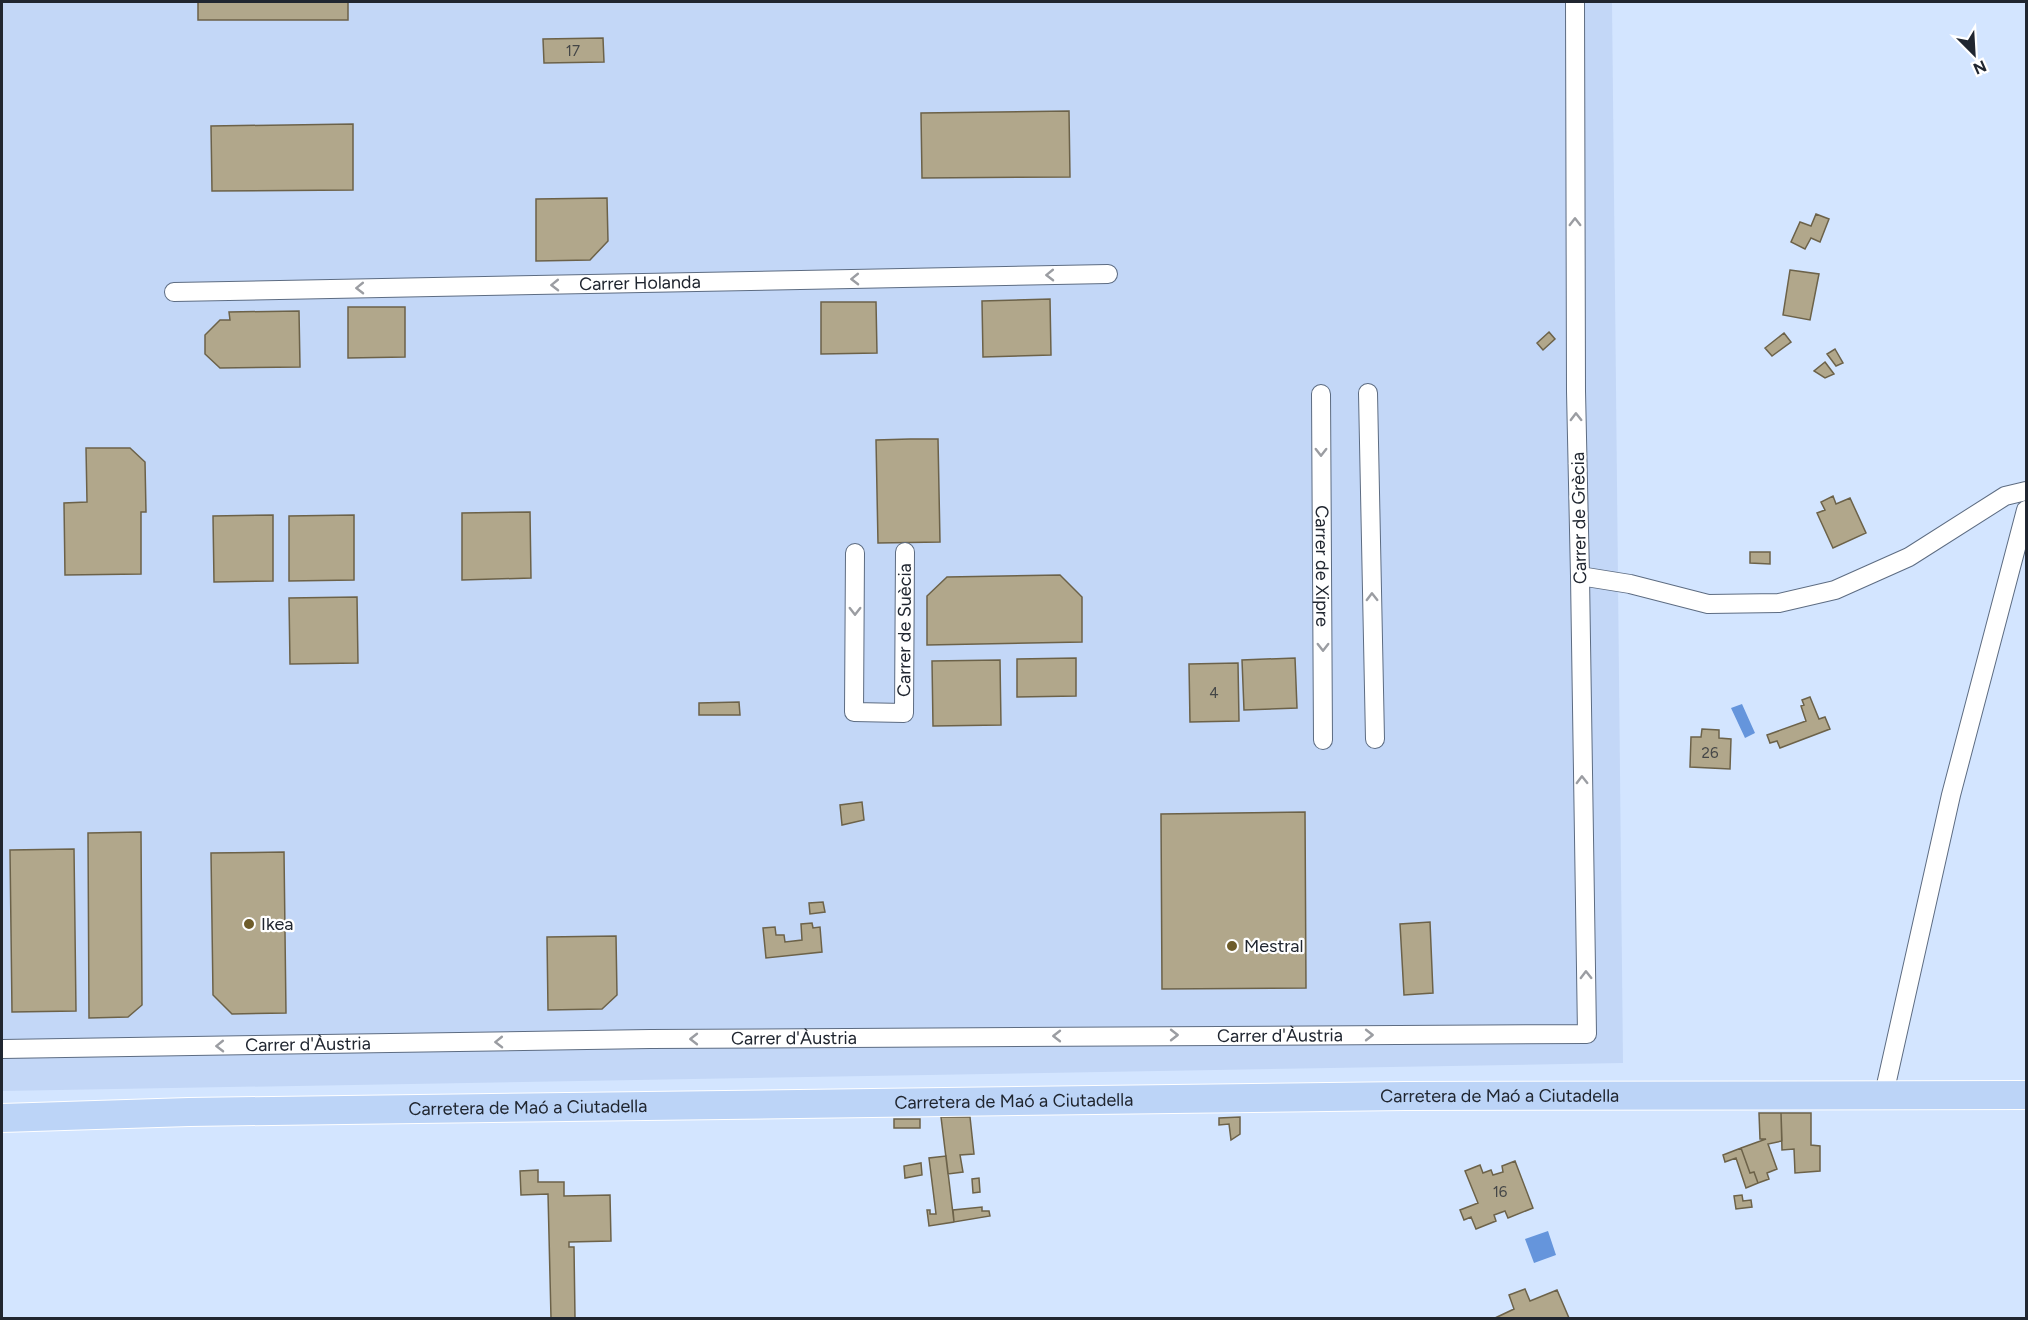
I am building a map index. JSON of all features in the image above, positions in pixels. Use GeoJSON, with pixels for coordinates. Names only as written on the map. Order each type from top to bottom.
{"type":"FeatureCollection","features":[{"type":"Feature","properties":{"kind":"main road","name":"Carretera de Maó a Ciutadella"},"geometry":{"type":"LineString","coordinates":[[2,1118],[189,1112],[1405,1096],[2026,1095]]}},
{"type":"Feature","properties":{"kind":"street","name":"Carrer de Grècia"},"geometry":{"type":"LineString","coordinates":[[1575,2],[1576,391],[1587,1034]]}},
{"type":"Feature","properties":{"kind":"street","name":"Carrer Holanda"},"geometry":{"type":"LineString","coordinates":[[174,292],[1108,274]]}},
{"type":"Feature","properties":{"kind":"street"},"geometry":{"type":"LineString","coordinates":[[1368,393],[1375,739]]}},
{"type":"Feature","properties":{"kind":"street","name":"Carrer de Xipre"},"geometry":{"type":"LineString","coordinates":[[1321,394],[1323,740]]}},
{"type":"Feature","properties":{"kind":"street"},"geometry":{"type":"LineString","coordinates":[[1580,576],[1630,584],[1708,604],[1779,603],[1835,590],[1909,557],[2005,496],[2026,491]]}},
{"type":"Feature","properties":{"kind":"street"},"geometry":{"type":"LineString","coordinates":[[1884,1094],[1951,795],[2026,510]]}},
{"type":"Feature","properties":{"kind":"street","name":"Carrer de Suècia"},"geometry":{"type":"LineString","coordinates":[[855,553],[854,712],[904,713],[905,552]]}},
{"type":"Feature","properties":{"kind":"street","name":"Carrer d'Àustria"},"geometry":{"type":"LineString","coordinates":[[2,1049],[662,1039],[1587,1034]]}},
{"type":"Feature","properties":{"kind":"shaded area"},"geometry":{"type":"Polygon","coordinates":[[[2,2],[1612,2],[1623,1063],[2,1091],[2,2]]]}},
{"type":"Feature","properties":{"kind":"water"},"geometry":{"type":"Polygon","coordinates":[[[1742,704],[1755,733],[1745,738],[1731,708],[1742,704]]]}},
{"type":"Feature","properties":{"kind":"water"},"geometry":{"type":"Polygon","coordinates":[[[1548,1231],[1556,1255],[1534,1263],[1525,1239],[1548,1231]]]}},
{"type":"Feature","properties":{"kind":"building"},"geometry":{"type":"Polygon","coordinates":[[[198,2],[348,2],[348,20],[198,20],[198,2]]]}},
{"type":"Feature","properties":{"kind":"building"},"geometry":{"type":"Polygon","coordinates":[[[603,38],[604,62],[544,63],[543,39],[603,38]]]}},
{"type":"Feature","properties":{"kind":"building"},"geometry":{"type":"Polygon","coordinates":[[[1069,111],[1070,177],[922,178],[921,113],[1069,111]]]}},
{"type":"Feature","properties":{"kind":"building"},"geometry":{"type":"Polygon","coordinates":[[[353,124],[353,190],[212,191],[211,126],[353,124]]]}},
{"type":"Feature","properties":{"kind":"building"},"geometry":{"type":"Polygon","coordinates":[[[607,198],[608,241],[590,260],[536,261],[536,199],[607,198]]]}},
{"type":"Feature","properties":{"kind":"building"},"geometry":{"type":"Polygon","coordinates":[[[1816,214],[1829,219],[1820,242],[1811,238],[1805,249],[1791,242],[1800,222],[1811,226],[1816,214]]]}},
{"type":"Feature","properties":{"kind":"building"},"geometry":{"type":"Polygon","coordinates":[[[1790,270],[1819,274],[1810,320],[1783,315],[1790,270]]]}},
{"type":"Feature","properties":{"kind":"building"},"geometry":{"type":"Polygon","coordinates":[[[1050,299],[1051,355],[983,357],[982,301],[1050,299]]]}},
{"type":"Feature","properties":{"kind":"building"},"geometry":{"type":"Polygon","coordinates":[[[821,302],[876,302],[877,353],[821,354],[821,302]]]}},
{"type":"Feature","properties":{"kind":"building"},"geometry":{"type":"Polygon","coordinates":[[[348,307],[405,307],[405,357],[348,358],[348,307]]]}},
{"type":"Feature","properties":{"kind":"building"},"geometry":{"type":"Polygon","coordinates":[[[299,311],[300,367],[220,368],[205,354],[205,335],[220,320],[230,320],[229,312],[299,311]]]}},
{"type":"Feature","properties":{"kind":"building"},"geometry":{"type":"Polygon","coordinates":[[[1549,332],[1555,339],[1543,350],[1537,343],[1549,332]]]}},
{"type":"Feature","properties":{"kind":"building"},"geometry":{"type":"Polygon","coordinates":[[[1784,333],[1791,342],[1772,356],[1765,348],[1784,333]]]}},
{"type":"Feature","properties":{"kind":"building"},"geometry":{"type":"Polygon","coordinates":[[[1835,349],[1843,363],[1836,366],[1827,354],[1835,349]]]}},
{"type":"Feature","properties":{"kind":"building"},"geometry":{"type":"Polygon","coordinates":[[[1825,362],[1834,374],[1825,378],[1814,371],[1825,362]]]}},
{"type":"Feature","properties":{"kind":"building"},"geometry":{"type":"Polygon","coordinates":[[[938,439],[940,542],[878,543],[876,440],[938,439]]]}},
{"type":"Feature","properties":{"kind":"building"},"geometry":{"type":"Polygon","coordinates":[[[86,448],[130,448],[145,462],[146,512],[141,512],[141,574],[65,575],[64,503],[87,502],[86,448]]]}},
{"type":"Feature","properties":{"kind":"building"},"geometry":{"type":"Polygon","coordinates":[[[1833,496],[1836,504],[1850,498],[1866,533],[1833,548],[1817,513],[1825,510],[1821,502],[1833,496]]]}},
{"type":"Feature","properties":{"kind":"building"},"geometry":{"type":"Polygon","coordinates":[[[530,512],[531,578],[462,580],[462,513],[530,512]]]}},
{"type":"Feature","properties":{"kind":"building"},"geometry":{"type":"Polygon","coordinates":[[[273,515],[273,581],[214,582],[213,516],[273,515]]]}},
{"type":"Feature","properties":{"kind":"building"},"geometry":{"type":"Polygon","coordinates":[[[354,515],[354,580],[289,581],[289,516],[354,515]]]}},
{"type":"Feature","properties":{"kind":"building"},"geometry":{"type":"Polygon","coordinates":[[[1750,552],[1770,552],[1770,564],[1750,563],[1750,552]]]}},
{"type":"Feature","properties":{"kind":"building"},"geometry":{"type":"Polygon","coordinates":[[[1060,575],[1082,597],[1082,642],[927,645],[927,596],[947,577],[1060,575]]]}},
{"type":"Feature","properties":{"kind":"building"},"geometry":{"type":"Polygon","coordinates":[[[357,597],[358,663],[290,664],[289,598],[357,597]]]}},
{"type":"Feature","properties":{"kind":"building"},"geometry":{"type":"Polygon","coordinates":[[[1076,658],[1076,696],[1017,697],[1017,659],[1076,658]]]}},
{"type":"Feature","properties":{"kind":"building"},"geometry":{"type":"Polygon","coordinates":[[[1295,658],[1297,708],[1244,710],[1242,660],[1295,658]]]}},
{"type":"Feature","properties":{"kind":"building"},"geometry":{"type":"Polygon","coordinates":[[[1000,660],[1001,725],[933,726],[932,661],[1000,660]]]}},
{"type":"Feature","properties":{"kind":"building"},"geometry":{"type":"Polygon","coordinates":[[[1238,663],[1239,721],[1190,722],[1189,664],[1238,663]]]}},
{"type":"Feature","properties":{"kind":"building"},"geometry":{"type":"Polygon","coordinates":[[[1810,697],[1819,719],[1825,717],[1830,729],[1780,748],[1777,741],[1770,743],[1767,735],[1806,721],[1801,706],[1804,705],[1802,700],[1810,697]]]}},
{"type":"Feature","properties":{"kind":"building"},"geometry":{"type":"Polygon","coordinates":[[[739,702],[740,715],[699,715],[699,703],[739,702]]]}},
{"type":"Feature","properties":{"kind":"building"},"geometry":{"type":"Polygon","coordinates":[[[1702,729],[1719,730],[1719,738],[1731,739],[1730,769],[1690,767],[1691,737],[1701,737],[1702,729]]]}},
{"type":"Feature","properties":{"kind":"building"},"geometry":{"type":"Polygon","coordinates":[[[862,802],[864,820],[842,825],[840,805],[862,802]]]}},
{"type":"Feature","properties":{"kind":"building"},"geometry":{"type":"Polygon","coordinates":[[[1305,812],[1306,988],[1162,989],[1161,814],[1305,812]]]}},
{"type":"Feature","properties":{"kind":"building"},"geometry":{"type":"Polygon","coordinates":[[[141,832],[142,1005],[128,1017],[89,1018],[88,833],[141,832]]]}},
{"type":"Feature","properties":{"kind":"building"},"geometry":{"type":"Polygon","coordinates":[[[74,849],[76,1011],[12,1012],[10,850],[74,849]]]}},
{"type":"Feature","properties":{"kind":"building","name":"Ikea"},"geometry":{"type":"Polygon","coordinates":[[[284,852],[286,1013],[232,1014],[213,995],[211,853],[284,852]]]}},
{"type":"Feature","properties":{"kind":"building"},"geometry":{"type":"Polygon","coordinates":[[[823,902],[825,912],[810,914],[809,903],[823,902]]]}},
{"type":"Feature","properties":{"kind":"building"},"geometry":{"type":"Polygon","coordinates":[[[1430,922],[1433,993],[1404,995],[1400,924],[1430,922]]]}},
{"type":"Feature","properties":{"kind":"building"},"geometry":{"type":"Polygon","coordinates":[[[812,923],[813,928],[820,927],[822,952],[766,958],[763,928],[775,927],[776,935],[784,935],[785,942],[802,940],[801,924],[812,923]]]}},
{"type":"Feature","properties":{"kind":"building"},"geometry":{"type":"Polygon","coordinates":[[[616,936],[617,995],[602,1009],[548,1010],[547,937],[616,936]]]}},
{"type":"Feature","properties":{"kind":"building"},"geometry":{"type":"Polygon","coordinates":[[[1759,1113],[1781,1113],[1782,1141],[1768,1144],[1777,1169],[1767,1173],[1769,1179],[1758,1183],[1754,1172],[1750,1173],[1741,1148],[1766,1139],[1760,1139],[1759,1113]]]}},
{"type":"Feature","properties":{"kind":"building"},"geometry":{"type":"Polygon","coordinates":[[[1781,1113],[1811,1113],[1811,1145],[1820,1146],[1820,1171],[1795,1173],[1794,1149],[1782,1150],[1781,1113]]]}},
{"type":"Feature","properties":{"kind":"building"},"geometry":{"type":"Polygon","coordinates":[[[941,1117],[970,1117],[974,1154],[960,1155],[963,1172],[948,1174],[941,1117]]]}},
{"type":"Feature","properties":{"kind":"building"},"geometry":{"type":"Polygon","coordinates":[[[1240,1117],[1240,1134],[1231,1140],[1229,1124],[1219,1125],[1219,1118],[1240,1117]]]}},
{"type":"Feature","properties":{"kind":"building"},"geometry":{"type":"Polygon","coordinates":[[[894,1119],[920,1119],[920,1128],[894,1128],[894,1119]]]}},
{"type":"Feature","properties":{"kind":"building"},"geometry":{"type":"Polygon","coordinates":[[[1741,1148],[1750,1173],[1754,1172],[1758,1183],[1746,1188],[1736,1158],[1725,1162],[1723,1155],[1741,1148]]]}},
{"type":"Feature","properties":{"kind":"building"},"geometry":{"type":"Polygon","coordinates":[[[946,1156],[954,1222],[929,1226],[927,1210],[930,1210],[930,1214],[936,1214],[929,1158],[946,1156]]]}},
{"type":"Feature","properties":{"kind":"building"},"geometry":{"type":"Polygon","coordinates":[[[1515,1161],[1533,1208],[1508,1218],[1505,1211],[1494,1215],[1496,1221],[1476,1229],[1471,1217],[1464,1220],[1460,1210],[1478,1203],[1465,1171],[1480,1165],[1483,1173],[1491,1170],[1493,1175],[1503,1172],[1502,1166],[1515,1161]]]}},
{"type":"Feature","properties":{"kind":"building"},"geometry":{"type":"Polygon","coordinates":[[[921,1163],[922,1175],[905,1178],[904,1166],[921,1163]]]}},
{"type":"Feature","properties":{"kind":"building"},"geometry":{"type":"Polygon","coordinates":[[[538,1170],[538,1182],[564,1182],[564,1196],[610,1195],[611,1241],[569,1242],[569,1247],[574,1247],[575,1318],[551,1318],[548,1194],[521,1195],[520,1171],[538,1170]]]}},
{"type":"Feature","properties":{"kind":"building"},"geometry":{"type":"Polygon","coordinates":[[[979,1178],[980,1192],[973,1193],[972,1179],[979,1178]]]}},
{"type":"Feature","properties":{"kind":"building"},"geometry":{"type":"Polygon","coordinates":[[[1742,1195],[1743,1201],[1751,1200],[1752,1207],[1736,1209],[1734,1196],[1742,1195]]]}},
{"type":"Feature","properties":{"kind":"building"},"geometry":{"type":"Polygon","coordinates":[[[982,1207],[982,1211],[989,1211],[990,1216],[954,1222],[953,1210],[982,1207]]]}},
{"type":"Feature","properties":{"kind":"building"},"geometry":{"type":"Polygon","coordinates":[[[1525,1289],[1530,1301],[1557,1290],[1569,1318],[1495,1318],[1514,1309],[1509,1295],[1525,1289]]]}},
{"type":"Feature","properties":{"kind":"place","name":"Ikea"},"geometry":{"type":"Point","coordinates":[249,924]}},
{"type":"Feature","properties":{"kind":"place","name":"Mestral"},"geometry":{"type":"Point","coordinates":[1232,946]}}]}
